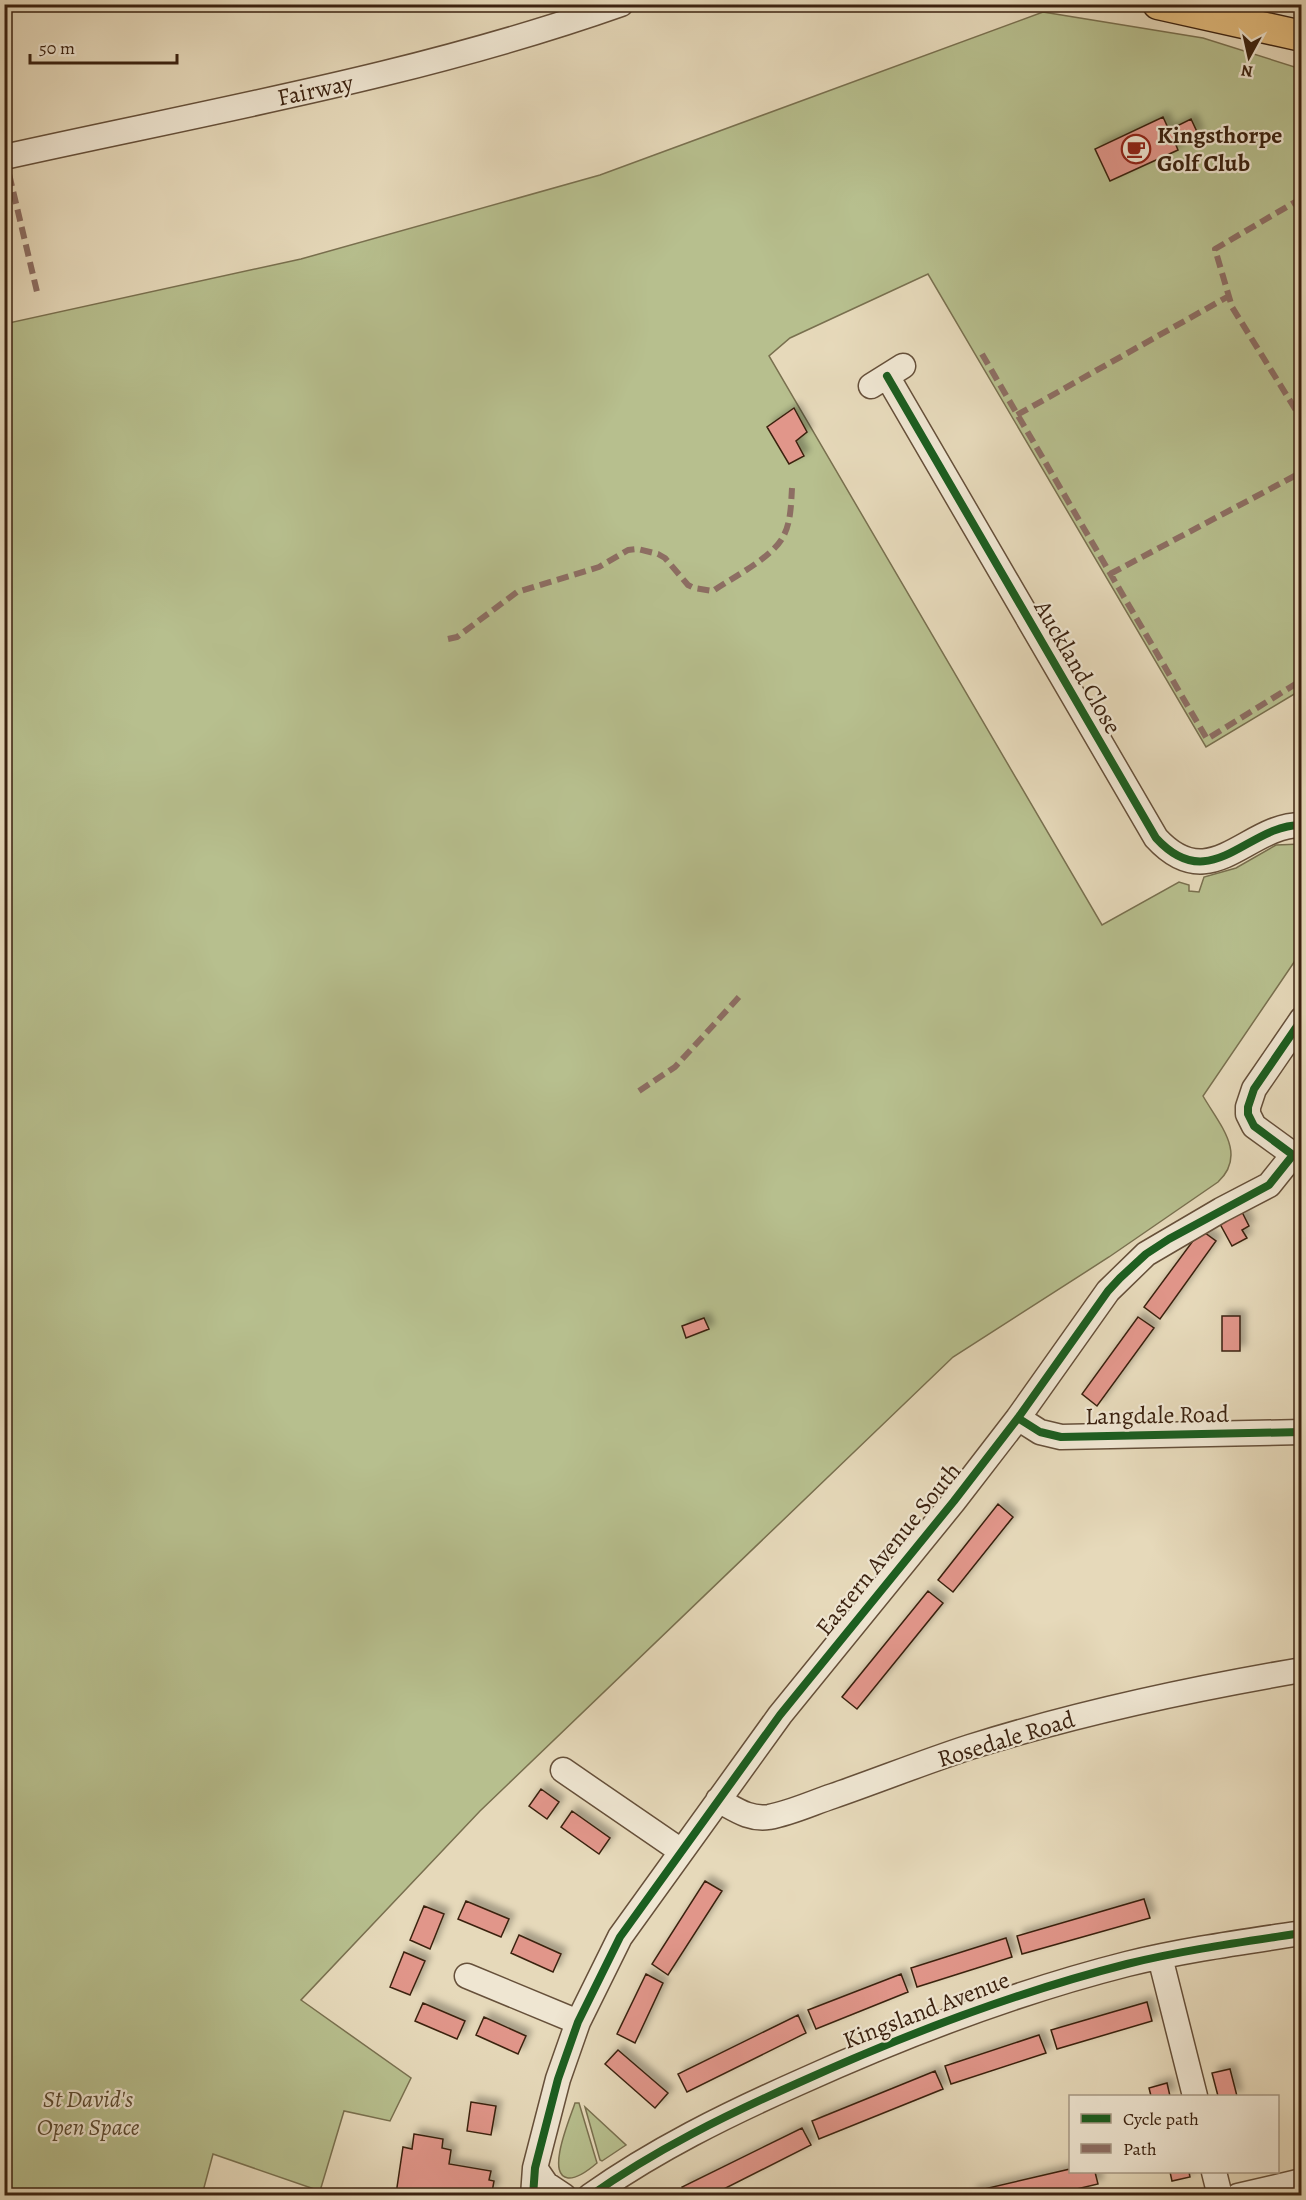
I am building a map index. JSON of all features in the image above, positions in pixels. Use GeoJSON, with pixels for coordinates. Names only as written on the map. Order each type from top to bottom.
{"type":"FeatureCollection","features":[{"type":"Feature","properties":{"kind":"main road"},"geometry":{"type":"LineString","coordinates":[[1158,4],[1302,36]]}},
{"type":"Feature","properties":{"kind":"street","name":"Fairway"},"geometry":{"type":"LineString","coordinates":[[4,157],[376,77],[470,52],[621,4]]}},
{"type":"Feature","properties":{"kind":"street","name":"Auckland Close"},"geometry":{"type":"LineString","coordinates":[[887,376],[1142,817],[1163,846],[1175,855],[1187,859],[1212,860],[1236,851],[1276,828],[1302,825]]}},
{"type":"Feature","properties":{"kind":"street","name":"Eastern Avenue South"},"geometry":{"type":"LineString","coordinates":[[533,2196],[535,2168],[558,2079],[578,2022],[620,1937],[787,1705],[954,1501],[1018,1418],[1108,1291],[1146,1254],[1269,1185],[1297,1158],[1254,1126],[1248,1114],[1248,1107],[1254,1089],[1302,1019]]}},
{"type":"Feature","properties":{"kind":"street","name":"Langdale Road"},"geometry":{"type":"LineString","coordinates":[[1018,1418],[1040,1432],[1061,1437],[1302,1432]]}},
{"type":"Feature","properties":{"kind":"street","name":"Rosedale Road"},"geometry":{"type":"LineString","coordinates":[[718,1800],[745,1815],[756,1818],[769,1817],[969,1748],[1044,1726],[1128,1704],[1302,1670]]}},
{"type":"Feature","properties":{"kind":"street"},"geometry":{"type":"LineString","coordinates":[[563,1770],[681,1851]]}},
{"type":"Feature","properties":{"kind":"street","name":"Kingsland Avenue"},"geometry":{"type":"LineString","coordinates":[[590,2196],[687,2136],[846,2061],[962,2015],[1022,1995],[1160,1957],[1302,1933]]}},
{"type":"Feature","properties":{"kind":"street"},"geometry":{"type":"LineString","coordinates":[[1160,1957],[1194,2095]]}},
{"type":"Feature","properties":{"kind":"street"},"geometry":{"type":"LineString","coordinates":[[466,1976],[578,2022]]}},
{"type":"Feature","properties":{"kind":"street"},"geometry":{"type":"LineString","coordinates":[[535,2168],[546,2184],[564,2196]]}},
{"type":"Feature","properties":{"kind":"street"},"geometry":{"type":"LineString","coordinates":[[1214,2173],[1220,2196]]}},
{"type":"Feature","properties":{"kind":"street"},"geometry":{"type":"LineString","coordinates":[[1238,2196],[1302,2181]]}},
{"type":"Feature","properties":{"kind":"green space","name":"St David's Open Space"},"geometry":{"type":"Polygon","coordinates":[[[1043,12],[1203,38],[1301,69],[1301,690],[1206,747],[928,274],[790,338],[769,356],[1102,925],[1179,882],[1189,885],[1189,891],[1199,892],[1204,877],[1236,868],[1276,845],[1301,844],[1301,952],[1203,1096],[1228,1139],[1231,1161],[1227,1171],[1218,1182],[1109,1257],[953,1357],[480,1811],[301,2000],[411,2078],[390,2121],[344,2111],[320,2191],[213,2154],[202,2195],[5,2195],[4,324],[301,259],[600,175],[1043,12]]]}},
{"type":"Feature","properties":{"kind":"green space"},"geometry":{"type":"Polygon","coordinates":[[[575,2103],[579,2103],[597,2163],[580,2175],[568,2178],[562,2174],[559,2167],[559,2156],[575,2103]]]}},
{"type":"Feature","properties":{"kind":"green space"},"geometry":{"type":"Polygon","coordinates":[[[585,2107],[626,2145],[602,2161],[600,2160],[585,2107]]]}},
{"type":"Feature","properties":{"kind":"building","name":"Kingsthorpe Golf Club"},"geometry":{"type":"Polygon","coordinates":[[[1163,117],[1169,130],[1191,119],[1198,134],[1176,145],[1178,150],[1110,181],[1095,149],[1163,117]]]}},
{"type":"Feature","properties":{"kind":"building"},"geometry":{"type":"Polygon","coordinates":[[[794,408],[807,432],[796,441],[804,456],[789,464],[767,427],[794,408]]]}},
{"type":"Feature","properties":{"kind":"building"},"geometry":{"type":"Polygon","coordinates":[[[1242,1212],[1249,1226],[1242,1230],[1247,1238],[1232,1246],[1220,1224],[1242,1212]]]}},
{"type":"Feature","properties":{"kind":"building"},"geometry":{"type":"Polygon","coordinates":[[[1201,1230],[1216,1241],[1160,1319],[1144,1307],[1201,1230]]]}},
{"type":"Feature","properties":{"kind":"building"},"geometry":{"type":"Polygon","coordinates":[[[1222,1316],[1240,1316],[1240,1351],[1222,1351],[1222,1316]]]}},
{"type":"Feature","properties":{"kind":"building"},"geometry":{"type":"Polygon","coordinates":[[[1138,1317],[1154,1328],[1097,1406],[1082,1394],[1138,1317]]]}},
{"type":"Feature","properties":{"kind":"building"},"geometry":{"type":"Polygon","coordinates":[[[704,1318],[709,1329],[686,1338],[682,1326],[704,1318]]]}},
{"type":"Feature","properties":{"kind":"building"},"geometry":{"type":"Polygon","coordinates":[[[998,1504],[1013,1517],[953,1592],[938,1580],[998,1504]]]}},
{"type":"Feature","properties":{"kind":"building"},"geometry":{"type":"Polygon","coordinates":[[[928,1591],[943,1603],[857,1709],[842,1697],[928,1591]]]}},
{"type":"Feature","properties":{"kind":"building"},"geometry":{"type":"Polygon","coordinates":[[[541,1789],[559,1802],[547,1819],[529,1806],[541,1789]]]}},
{"type":"Feature","properties":{"kind":"building"},"geometry":{"type":"Polygon","coordinates":[[[572,1811],[610,1838],[599,1854],[561,1827],[572,1811]]]}},
{"type":"Feature","properties":{"kind":"building"},"geometry":{"type":"Polygon","coordinates":[[[705,1881],[722,1891],[668,1975],[652,1964],[705,1881]]]}},
{"type":"Feature","properties":{"kind":"building"},"geometry":{"type":"Polygon","coordinates":[[[1144,1899],[1150,1918],[1022,1954],[1017,1936],[1144,1899]]]}},
{"type":"Feature","properties":{"kind":"building"},"geometry":{"type":"Polygon","coordinates":[[[466,1901],[509,1919],[501,1937],[458,1919],[466,1901]]]}},
{"type":"Feature","properties":{"kind":"building"},"geometry":{"type":"Polygon","coordinates":[[[424,1906],[444,1914],[430,1949],[410,1940],[424,1906]]]}},
{"type":"Feature","properties":{"kind":"building"},"geometry":{"type":"Polygon","coordinates":[[[519,1935],[561,1954],[553,1972],[511,1953],[519,1935]]]}},
{"type":"Feature","properties":{"kind":"building"},"geometry":{"type":"Polygon","coordinates":[[[1006,1938],[1012,1957],[917,1987],[911,1968],[1006,1938]]]}},
{"type":"Feature","properties":{"kind":"building"},"geometry":{"type":"Polygon","coordinates":[[[404,1952],[425,1961],[410,1995],[390,1987],[404,1952]]]}},
{"type":"Feature","properties":{"kind":"building"},"geometry":{"type":"Polygon","coordinates":[[[646,1974],[663,1983],[635,2043],[617,2034],[646,1974]]]}},
{"type":"Feature","properties":{"kind":"building"},"geometry":{"type":"Polygon","coordinates":[[[901,1974],[908,1992],[816,2029],[808,2010],[901,1974]]]}},
{"type":"Feature","properties":{"kind":"building"},"geometry":{"type":"Polygon","coordinates":[[[1147,2002],[1152,2021],[1057,2049],[1051,2030],[1147,2002]]]}},
{"type":"Feature","properties":{"kind":"building"},"geometry":{"type":"Polygon","coordinates":[[[423,2003],[465,2021],[457,2039],[415,2021],[423,2003]]]}},
{"type":"Feature","properties":{"kind":"building"},"geometry":{"type":"Polygon","coordinates":[[[798,2015],[806,2033],[687,2092],[678,2074],[798,2015]]]}},
{"type":"Feature","properties":{"kind":"building"},"geometry":{"type":"Polygon","coordinates":[[[484,2017],[526,2036],[518,2054],[476,2035],[484,2017]]]}},
{"type":"Feature","properties":{"kind":"building"},"geometry":{"type":"Polygon","coordinates":[[[1039,2035],[1046,2053],[951,2084],[945,2066],[1039,2035]]]}},
{"type":"Feature","properties":{"kind":"building"},"geometry":{"type":"Polygon","coordinates":[[[618,2050],[668,2093],[655,2108],[605,2064],[618,2050]]]}},
{"type":"Feature","properties":{"kind":"building"},"geometry":{"type":"Polygon","coordinates":[[[1230,2069],[1237,2095],[1218,2095],[1212,2073],[1230,2069]]]}},
{"type":"Feature","properties":{"kind":"building"},"geometry":{"type":"Polygon","coordinates":[[[935,2071],[943,2089],[819,2139],[812,2121],[935,2071]]]}},
{"type":"Feature","properties":{"kind":"building"},"geometry":{"type":"Polygon","coordinates":[[[1167,2083],[1170,2095],[1151,2095],[1149,2088],[1167,2083]]]}},
{"type":"Feature","properties":{"kind":"building"},"geometry":{"type":"Polygon","coordinates":[[[471,2102],[496,2106],[491,2135],[467,2131],[471,2102]]]}},
{"type":"Feature","properties":{"kind":"building"},"geometry":{"type":"Polygon","coordinates":[[[802,2128],[811,2145],[710,2196],[687,2196],[682,2187],[802,2128]]]}},
{"type":"Feature","properties":{"kind":"building"},"geometry":{"type":"Polygon","coordinates":[[[414,2134],[443,2139],[442,2148],[451,2150],[449,2164],[491,2171],[489,2180],[494,2181],[492,2192],[487,2191],[487,2196],[396,2194],[403,2147],[412,2149],[414,2134]]]}},
{"type":"Feature","properties":{"kind":"building"},"geometry":{"type":"Polygon","coordinates":[[[1069,2169],[1069,2173],[1095,2173],[1098,2184],[1047,2196],[972,2196],[971,2192],[1069,2169]]]}},
{"type":"Feature","properties":{"kind":"building"},"geometry":{"type":"Polygon","coordinates":[[[1170,2173],[1189,2173],[1190,2177],[1172,2181],[1170,2173]]]}},
{"type":"Feature","properties":{"kind":"marked path"},"geometry":{"type":"LineString","coordinates":[[5,157],[38,296]]}},
{"type":"Feature","properties":{"kind":"marked path"},"geometry":{"type":"LineString","coordinates":[[1302,198],[1215,249],[1232,307],[1302,420]]}},
{"type":"Feature","properties":{"kind":"marked path"},"geometry":{"type":"LineString","coordinates":[[1017,415],[1229,296]]}},
{"type":"Feature","properties":{"kind":"marked path"},"geometry":{"type":"LineString","coordinates":[[982,354],[1207,739],[1302,680]]}},
{"type":"Feature","properties":{"kind":"marked path"},"geometry":{"type":"LineString","coordinates":[[1110,574],[1302,472]]}},
{"type":"Feature","properties":{"kind":"marked path"},"geometry":{"type":"LineString","coordinates":[[448,639],[457,637],[517,592],[599,567],[628,550],[638,549],[658,554],[665,558],[688,585],[713,591],[762,559],[779,543],[788,524],[792,488]]}},
{"type":"Feature","properties":{"kind":"marked path"},"geometry":{"type":"LineString","coordinates":[[639,1091],[675,1067],[739,997]]}},
{"type":"Feature","properties":{"kind":"cycle path"},"geometry":{"type":"LineString","coordinates":[[887,376],[1156,838],[1176,855],[1194,861],[1212,860],[1229,854],[1264,835],[1282,828],[1302,825]]}},
{"type":"Feature","properties":{"kind":"cycle path"},"geometry":{"type":"LineString","coordinates":[[533,2196],[535,2168],[558,2079],[578,2022],[620,1937],[780,1715],[954,1501],[1018,1418],[1108,1291],[1146,1254],[1169,1239],[1269,1185],[1293,1155],[1254,1126],[1248,1114],[1248,1107],[1254,1089],[1302,1019]]}},
{"type":"Feature","properties":{"kind":"cycle path"},"geometry":{"type":"LineString","coordinates":[[1018,1418],[1040,1432],[1061,1437],[1302,1432]]}},
{"type":"Feature","properties":{"kind":"cycle path"},"geometry":{"type":"LineString","coordinates":[[590,2196],[665,2148],[744,2108],[878,2048],[960,2016],[1042,1988],[1127,1964],[1192,1950],[1302,1933]]}},
{"type":"Feature","properties":{"kind":"place","name":"Kingsthorpe Golf Club"},"geometry":{"type":"Point","coordinates":[1136,149]}}]}
